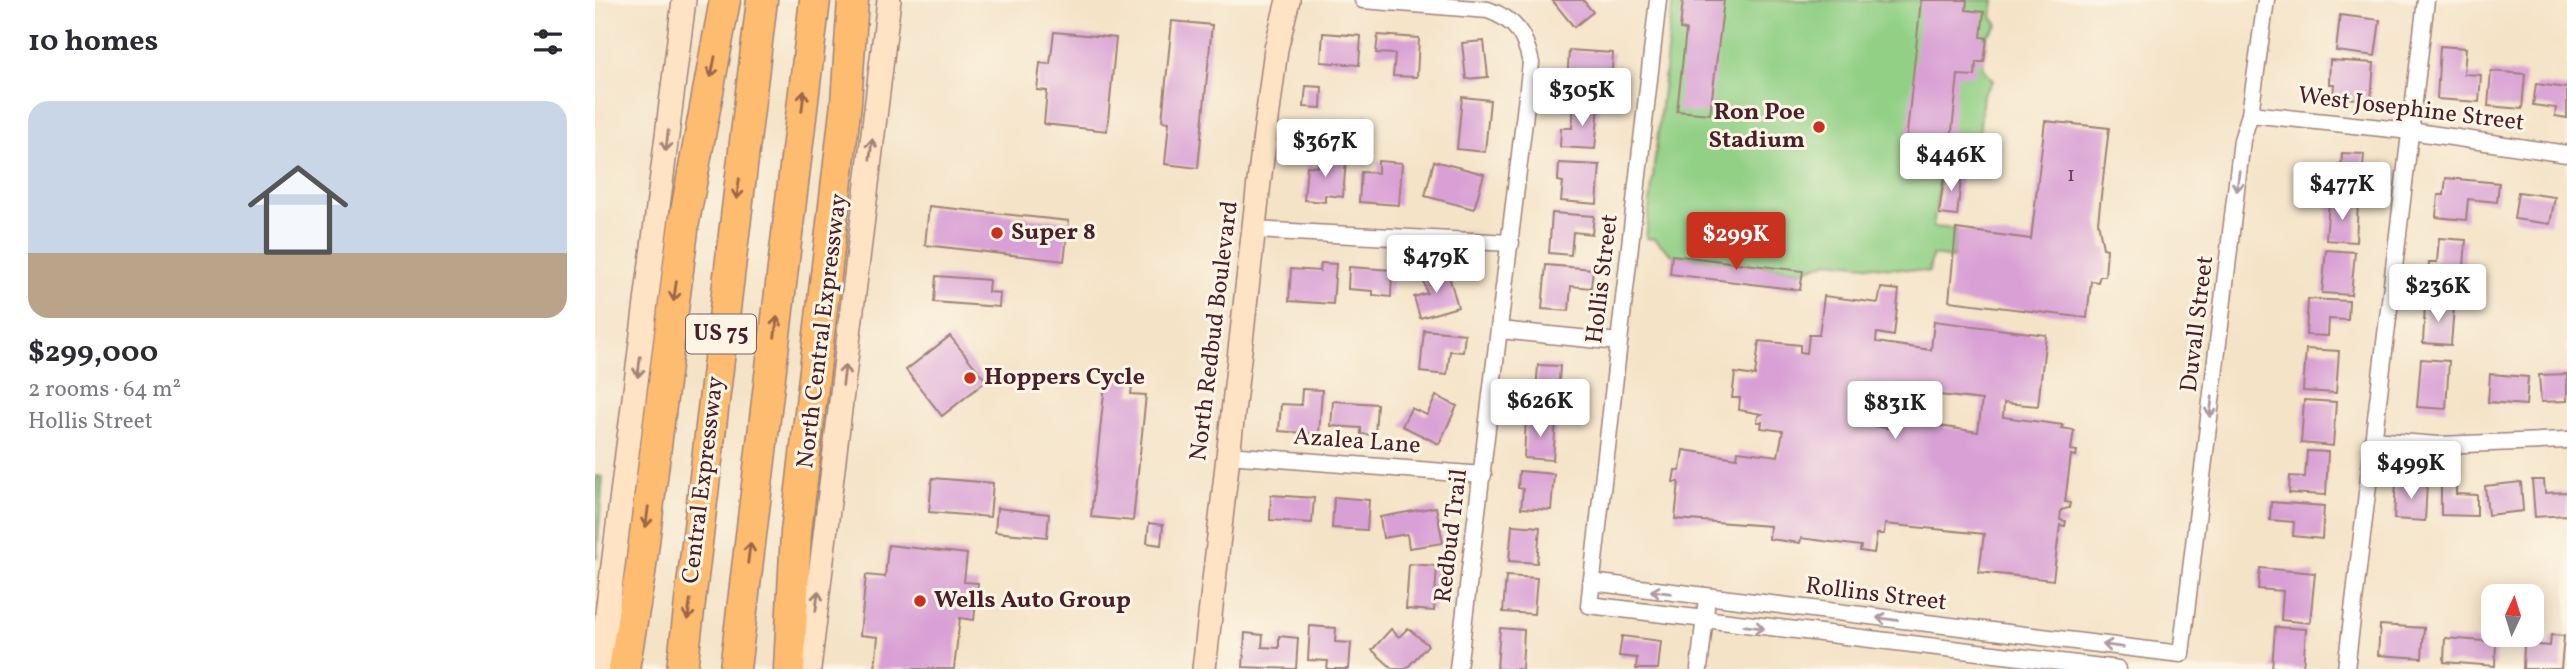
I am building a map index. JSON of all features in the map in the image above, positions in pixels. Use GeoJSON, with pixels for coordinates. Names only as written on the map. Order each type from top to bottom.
{"type":"FeatureCollection","features":[{"type":"Feature","properties":{"kind":"highway"},"geometry":{"type":"LineString","coordinates":[[624,669],[641,574],[684,222],[725,0]]}},
{"type":"Feature","properties":{"kind":"highway","name":"Central Expressway"},"geometry":{"type":"LineString","coordinates":[[682,669],[762,0]]}},
{"type":"Feature","properties":{"kind":"highway","name":"US 75"},"geometry":{"type":"LineString","coordinates":[[735,669],[815,0]]}},
{"type":"Feature","properties":{"kind":"highway"},"geometry":{"type":"LineString","coordinates":[[789,669],[796,531],[846,103],[853,0]]}},
{"type":"Feature","properties":{"kind":"main road"},"geometry":{"type":"LineString","coordinates":[[600,669],[684,0]]}},
{"type":"Feature","properties":{"kind":"main road","name":"North Central Expressway"},"geometry":{"type":"LineString","coordinates":[[809,669],[889,0]]}},
{"type":"Feature","properties":{"kind":"main road","name":"North Redbud Boulevard"},"geometry":{"type":"LineString","coordinates":[[1204,669],[1253,230],[1276,49],[1287,0]]}},
{"type":"Feature","properties":{"kind":"street","name":"Redbud Trail"},"geometry":{"type":"LineString","coordinates":[[1363,0],[1488,10],[1515,23],[1524,35],[1531,63],[1458,669]]}},
{"type":"Feature","properties":{"kind":"street","name":"Hollis Street"},"geometry":{"type":"LineString","coordinates":[[1589,605],[1658,0]]}},
{"type":"Feature","properties":{"kind":"street","name":"Duvall Street"},"geometry":{"type":"LineString","coordinates":[[2181,654],[2242,140],[2250,114],[2266,0]]}},
{"type":"Feature","properties":{"kind":"street"},"geometry":{"type":"LineString","coordinates":[[2346,669],[2426,0]]}},
{"type":"Feature","properties":{"kind":"street","name":"West Josephine Street"},"geometry":{"type":"LineString","coordinates":[[2250,114],[2410,131],[2567,154]]}},
{"type":"Feature","properties":{"kind":"street"},"geometry":{"type":"LineString","coordinates":[[1253,230],[1511,243]]}},
{"type":"Feature","properties":{"kind":"street"},"geometry":{"type":"LineString","coordinates":[[1500,330],[1619,342]]}},
{"type":"Feature","properties":{"kind":"street"},"geometry":{"type":"LineString","coordinates":[[2373,440],[2438,445],[2567,440]]}},
{"type":"Feature","properties":{"kind":"street","name":"Azalea Lane"},"geometry":{"type":"LineString","coordinates":[[1228,455],[1483,475]]}},
{"type":"Feature","properties":{"kind":"street","name":"Rollins Street"},"geometry":{"type":"LineString","coordinates":[[1591,582],[2181,654]]}},
{"type":"Feature","properties":{"kind":"street"},"geometry":{"type":"LineString","coordinates":[[1699,669],[1707,598]]}},
{"type":"Feature","properties":{"kind":"street","name":"Rollins Street"},"geometry":{"type":"LineString","coordinates":[[1589,605],[2023,664],[2118,669]]}},
{"type":"Feature","properties":{"kind":"street"},"geometry":{"type":"LineString","coordinates":[[2023,664],[2027,636]]}},
{"type":"Feature","properties":{"kind":"street"},"geometry":{"type":"LineString","coordinates":[[2154,669],[2155,651]]}},
{"type":"Feature","properties":{"kind":"green space","name":"Ron Poe Stadium"},"geometry":{"type":"Polygon","coordinates":[[[1673,0],[1994,0],[1992,17],[1998,25],[1987,35],[1983,67],[1993,81],[1983,94],[1976,169],[1942,165],[1933,227],[1956,229],[1953,258],[1932,255],[1929,272],[1829,261],[1803,271],[1672,255],[1655,239],[1646,238],[1673,0]]]}},
{"type":"Feature","properties":{"kind":"green space"},"geometry":{"type":"Polygon","coordinates":[[[595,476],[603,477],[597,558],[595,558],[595,476]]]}},
{"type":"Feature","properties":{"kind":"building"},"geometry":{"type":"Polygon","coordinates":[[[1552,0],[1583,0],[1593,12],[1574,27],[1552,0]]]}},
{"type":"Feature","properties":{"kind":"building"},"geometry":{"type":"Polygon","coordinates":[[[1683,0],[1724,0],[1710,114],[1677,111],[1686,30],[1680,29],[1683,0]]]}},
{"type":"Feature","properties":{"kind":"building"},"geometry":{"type":"Polygon","coordinates":[[[1921,0],[1967,0],[1966,10],[1984,12],[1981,37],[1987,38],[1984,62],[1976,62],[1975,76],[1958,75],[1951,140],[1939,138],[1938,147],[1906,143],[1921,0]]]}},
{"type":"Feature","properties":{"kind":"building"},"geometry":{"type":"Polygon","coordinates":[[[2340,15],[2380,20],[2375,56],[2336,51],[2340,15]]]}},
{"type":"Feature","properties":{"kind":"building"},"geometry":{"type":"Polygon","coordinates":[[[1172,21],[1212,25],[1198,168],[1165,164],[1169,122],[1162,121],[1172,21]]]}},
{"type":"Feature","properties":{"kind":"building"},"geometry":{"type":"Polygon","coordinates":[[[1054,32],[1116,38],[1107,131],[1044,124],[1047,91],[1037,90],[1040,63],[1050,64],[1054,32]]]}},
{"type":"Feature","properties":{"kind":"building"},"geometry":{"type":"Polygon","coordinates":[[[1323,33],[1361,36],[1359,65],[1321,62],[1323,33]]]}},
{"type":"Feature","properties":{"kind":"building"},"geometry":{"type":"Polygon","coordinates":[[[1378,35],[1419,38],[1417,77],[1393,76],[1395,54],[1376,53],[1378,35]]]}},
{"type":"Feature","properties":{"kind":"building"},"geometry":{"type":"Polygon","coordinates":[[[1484,41],[1488,77],[1466,79],[1462,43],[1484,41]]]}},
{"type":"Feature","properties":{"kind":"building"},"geometry":{"type":"Polygon","coordinates":[[[2440,46],[2466,48],[2464,74],[2481,75],[2479,102],[2437,99],[2440,46]]]}},
{"type":"Feature","properties":{"kind":"building"},"geometry":{"type":"Polygon","coordinates":[[[1569,50],[1613,53],[1611,87],[1567,85],[1569,50]]]}},
{"type":"Feature","properties":{"kind":"building"},"geometry":{"type":"Polygon","coordinates":[[[2330,60],[2374,63],[2371,100],[2333,97],[2334,84],[2329,84],[2330,60]]]}},
{"type":"Feature","properties":{"kind":"building"},"geometry":{"type":"Polygon","coordinates":[[[2491,71],[2525,74],[2522,109],[2488,106],[2491,71]]]}},
{"type":"Feature","properties":{"kind":"building"},"geometry":{"type":"Polygon","coordinates":[[[2536,84],[2567,88],[2567,118],[2555,116],[2556,108],[2533,105],[2536,84]]]}},
{"type":"Feature","properties":{"kind":"building"},"geometry":{"type":"Polygon","coordinates":[[[1306,86],[1322,87],[1321,108],[1304,107],[1306,86]]]}},
{"type":"Feature","properties":{"kind":"building"},"geometry":{"type":"Polygon","coordinates":[[[1462,97],[1490,100],[1485,152],[1457,149],[1462,97]]]}},
{"type":"Feature","properties":{"kind":"building"},"geometry":{"type":"Polygon","coordinates":[[[1574,103],[1599,105],[1595,149],[1560,147],[1561,128],[1572,128],[1574,103]]]}},
{"type":"Feature","properties":{"kind":"building"},"geometry":{"type":"Polygon","coordinates":[[[2045,121],[2109,128],[2098,222],[2103,248],[2107,249],[2105,276],[2100,276],[2098,282],[2091,281],[2087,318],[1949,301],[1956,229],[2031,239],[2045,121]]]}},
{"type":"Feature","properties":{"kind":"building"},"geometry":{"type":"Polygon","coordinates":[[[2342,153],[2364,154],[2361,195],[2340,194],[2342,153]]]}},
{"type":"Feature","properties":{"kind":"building"},"geometry":{"type":"Polygon","coordinates":[[[1319,156],[1346,159],[1343,197],[1325,195],[1325,202],[1304,200],[1307,166],[1318,167],[1319,156]]]}},
{"type":"Feature","properties":{"kind":"building"},"geometry":{"type":"Polygon","coordinates":[[[1378,161],[1402,163],[1399,205],[1359,202],[1361,172],[1378,173],[1378,161]]]}},
{"type":"Feature","properties":{"kind":"building"},"geometry":{"type":"Polygon","coordinates":[[[1434,161],[1484,174],[1474,209],[1425,196],[1434,161]]]}},
{"type":"Feature","properties":{"kind":"building"},"geometry":{"type":"Polygon","coordinates":[[[1559,163],[1600,165],[1597,204],[1561,201],[1563,182],[1558,181],[1559,163]]]}},
{"type":"Feature","properties":{"kind":"building"},"geometry":{"type":"Polygon","coordinates":[[[1945,169],[1962,171],[1957,216],[1939,214],[1945,169]]]}},
{"type":"Feature","properties":{"kind":"building"},"geometry":{"type":"Polygon","coordinates":[[[2446,178],[2499,183],[2497,202],[2468,199],[2466,220],[2436,217],[2438,195],[2444,195],[2446,178]]]}},
{"type":"Feature","properties":{"kind":"building"},"geometry":{"type":"Polygon","coordinates":[[[2518,192],[2555,197],[2550,224],[2514,219],[2518,192]]]}},
{"type":"Feature","properties":{"kind":"building"},"geometry":{"type":"Polygon","coordinates":[[[2329,201],[2358,203],[2356,242],[2326,240],[2329,201]]]}},
{"type":"Feature","properties":{"kind":"building","name":"Super 8"},"geometry":{"type":"Polygon","coordinates":[[[929,206],[1069,221],[1064,261],[925,245],[929,206]]]}},
{"type":"Feature","properties":{"kind":"building"},"geometry":{"type":"Polygon","coordinates":[[[1552,213],[1594,216],[1592,234],[1573,232],[1571,255],[1549,253],[1552,213]]]}},
{"type":"Feature","properties":{"kind":"building"},"geometry":{"type":"Polygon","coordinates":[[[2439,238],[2466,240],[2463,281],[2428,279],[2429,262],[2437,262],[2439,238]]]}},
{"type":"Feature","properties":{"kind":"building"},"geometry":{"type":"Polygon","coordinates":[[[2326,250],[2355,252],[2351,295],[2322,293],[2326,250]]]}},
{"type":"Feature","properties":{"kind":"building"},"geometry":{"type":"Polygon","coordinates":[[[1672,255],[1803,271],[1800,290],[1670,274],[1672,255]]]}},
{"type":"Feature","properties":{"kind":"building"},"geometry":{"type":"Polygon","coordinates":[[[1321,263],[1336,264],[1333,304],[1289,301],[1291,269],[1320,271],[1321,263]]]}},
{"type":"Feature","properties":{"kind":"building"},"geometry":{"type":"Polygon","coordinates":[[[1546,265],[1593,269],[1591,288],[1571,286],[1569,311],[1542,309],[1546,265]]]}},
{"type":"Feature","properties":{"kind":"building"},"geometry":{"type":"Polygon","coordinates":[[[1349,267],[1392,270],[1391,297],[1373,295],[1373,291],[1348,289],[1349,267]]]}},
{"type":"Feature","properties":{"kind":"building"},"geometry":{"type":"Polygon","coordinates":[[[1447,269],[1458,307],[1420,318],[1414,297],[1427,293],[1422,276],[1447,269]]]}},
{"type":"Feature","properties":{"kind":"building"},"geometry":{"type":"Polygon","coordinates":[[[936,276],[989,280],[988,292],[1000,293],[999,307],[934,302],[936,276]]]}},
{"type":"Feature","properties":{"kind":"building"},"geometry":{"type":"Polygon","coordinates":[[[1881,288],[1899,290],[1894,336],[1877,333],[1876,342],[1931,350],[1934,321],[2046,335],[2038,406],[2004,403],[2003,417],[2063,425],[2061,428],[2074,430],[2071,450],[2077,451],[2076,456],[2071,455],[2065,502],[2070,503],[2069,508],[2061,510],[2060,520],[2066,521],[2065,526],[2060,525],[2053,580],[1979,572],[1984,534],[1885,524],[1884,534],[1877,534],[1874,553],[1860,551],[1861,546],[1801,538],[1800,543],[1769,539],[1770,526],[1675,519],[1679,482],[1673,482],[1675,470],[1680,471],[1683,450],[1737,458],[1738,451],[1778,456],[1783,431],[1761,428],[1762,422],[1757,422],[1758,416],[1762,414],[1739,410],[1740,398],[1732,398],[1735,373],[1755,376],[1759,341],[1800,345],[1800,352],[1807,353],[1809,335],[1819,335],[1824,296],[1878,303],[1881,288]],[[1870,387],[1865,425],[1887,428],[1888,418],[1978,432],[1982,400],[1870,387]]]}},
{"type":"Feature","properties":{"kind":"building"},"geometry":{"type":"Polygon","coordinates":[[[2308,299],[2349,301],[2348,320],[2329,319],[2328,336],[2306,335],[2308,299]]]}},
{"type":"Feature","properties":{"kind":"building"},"geometry":{"type":"Polygon","coordinates":[[[2425,304],[2454,306],[2451,345],[2423,343],[2425,304]]]}},
{"type":"Feature","properties":{"kind":"building"},"geometry":{"type":"Polygon","coordinates":[[[1424,330],[1465,334],[1463,352],[1450,351],[1447,375],[1420,372],[1424,330]]]}},
{"type":"Feature","properties":{"kind":"building"},"geometry":{"type":"Polygon","coordinates":[[[950,336],[986,381],[942,416],[906,370],[950,336]]]}},
{"type":"Feature","properties":{"kind":"building"},"geometry":{"type":"Polygon","coordinates":[[[2306,349],[2339,351],[2336,393],[2303,391],[2306,349]]]}},
{"type":"Feature","properties":{"kind":"building"},"geometry":{"type":"Polygon","coordinates":[[[2421,359],[2449,361],[2446,409],[2417,407],[2421,359]]]}},
{"type":"Feature","properties":{"kind":"building"},"geometry":{"type":"Polygon","coordinates":[[[1538,365],[1560,366],[1557,411],[1527,409],[1528,390],[1536,391],[1538,365]]]}},
{"type":"Feature","properties":{"kind":"building"},"geometry":{"type":"Polygon","coordinates":[[[1106,374],[1133,377],[1131,394],[1146,395],[1133,521],[1091,517],[1106,374]]]}},
{"type":"Feature","properties":{"kind":"building"},"geometry":{"type":"Polygon","coordinates":[[[2490,374],[2528,377],[2526,405],[2488,402],[2490,374]]]}},
{"type":"Feature","properties":{"kind":"building"},"geometry":{"type":"Polygon","coordinates":[[[2567,374],[2567,401],[2541,402],[2539,375],[2567,374]]]}},
{"type":"Feature","properties":{"kind":"building"},"geometry":{"type":"Polygon","coordinates":[[[1302,389],[1322,390],[1319,434],[1279,431],[1281,404],[1301,405],[1302,389]]]}},
{"type":"Feature","properties":{"kind":"building"},"geometry":{"type":"Polygon","coordinates":[[[1436,396],[1457,406],[1439,444],[1402,426],[1411,408],[1427,415],[1436,396]]]}},
{"type":"Feature","properties":{"kind":"building"},"geometry":{"type":"Polygon","coordinates":[[[2304,400],[2336,402],[2333,446],[2301,443],[2304,400]]]}},
{"type":"Feature","properties":{"kind":"building"},"geometry":{"type":"Polygon","coordinates":[[[1333,401],[1377,404],[1375,435],[1361,434],[1361,428],[1331,426],[1333,401]]]}},
{"type":"Feature","properties":{"kind":"building"},"geometry":{"type":"Polygon","coordinates":[[[1526,418],[1556,420],[1553,460],[1524,458],[1526,418]]]}},
{"type":"Feature","properties":{"kind":"building"},"geometry":{"type":"Polygon","coordinates":[[[2307,451],[2328,452],[2326,495],[2289,493],[2290,476],[2305,477],[2307,451]]]}},
{"type":"Feature","properties":{"kind":"building"},"geometry":{"type":"Polygon","coordinates":[[[1519,471],[1554,474],[1551,510],[1521,508],[1523,489],[1518,488],[1519,471]]]}},
{"type":"Feature","properties":{"kind":"building"},"geometry":{"type":"Polygon","coordinates":[[[932,478],[993,483],[990,517],[929,512],[932,478]]]}},
{"type":"Feature","properties":{"kind":"building"},"geometry":{"type":"Polygon","coordinates":[[[2532,480],[2544,480],[2545,493],[2567,492],[2567,515],[2535,517],[2532,480]]]}},
{"type":"Feature","properties":{"kind":"building"},"geometry":{"type":"Polygon","coordinates":[[[2396,481],[2427,483],[2425,521],[2394,519],[2396,481]]]}},
{"type":"Feature","properties":{"kind":"building"},"geometry":{"type":"Polygon","coordinates":[[[2521,482],[2523,511],[2488,515],[2485,486],[2521,482]]]}},
{"type":"Feature","properties":{"kind":"building"},"geometry":{"type":"Polygon","coordinates":[[[2441,484],[2456,485],[2456,494],[2477,495],[2477,516],[2441,515],[2441,484]]]}},
{"type":"Feature","properties":{"kind":"building"},"geometry":{"type":"Polygon","coordinates":[[[1271,495],[1314,498],[1312,523],[1270,520],[1271,495]]]}},
{"type":"Feature","properties":{"kind":"building"},"geometry":{"type":"Polygon","coordinates":[[[1334,497],[1369,500],[1367,530],[1332,528],[1334,497]]]}},
{"type":"Feature","properties":{"kind":"building"},"geometry":{"type":"Polygon","coordinates":[[[2271,502],[2324,506],[2322,539],[2293,536],[2294,522],[2270,520],[2271,502]]]}},
{"type":"Feature","properties":{"kind":"building"},"geometry":{"type":"Polygon","coordinates":[[[1436,507],[1443,543],[1409,548],[1407,534],[1383,538],[1380,517],[1436,507]]]}},
{"type":"Feature","properties":{"kind":"building"},"geometry":{"type":"Polygon","coordinates":[[[997,508],[1049,514],[1047,537],[995,532],[997,508]]]}},
{"type":"Feature","properties":{"kind":"building"},"geometry":{"type":"Polygon","coordinates":[[[1149,523],[1163,525],[1161,545],[1147,543],[1149,523]]]}},
{"type":"Feature","properties":{"kind":"building"},"geometry":{"type":"Polygon","coordinates":[[[1512,525],[1540,527],[1537,563],[1509,561],[1512,525]]]}},
{"type":"Feature","properties":{"kind":"building","name":"Wells Auto Group"},"geometry":{"type":"Polygon","coordinates":[[[888,545],[967,554],[964,582],[978,583],[974,620],[960,618],[954,669],[875,669],[878,637],[860,635],[866,575],[885,577],[888,545]]]}},
{"type":"Feature","properties":{"kind":"building"},"geometry":{"type":"Polygon","coordinates":[[[1409,564],[1437,566],[1434,611],[1406,609],[1409,564]]]}},
{"type":"Feature","properties":{"kind":"building"},"geometry":{"type":"Polygon","coordinates":[[[2260,568],[2315,573],[2310,623],[2281,620],[2283,591],[2258,589],[2260,568]]]}},
{"type":"Feature","properties":{"kind":"building"},"geometry":{"type":"Polygon","coordinates":[[[1506,576],[1537,578],[1534,614],[1503,612],[1506,576]]]}},
{"type":"Feature","properties":{"kind":"building"},"geometry":{"type":"Polygon","coordinates":[[[2380,625],[2424,628],[2422,658],[2378,655],[2380,625]]]}},
{"type":"Feature","properties":{"kind":"building"},"geometry":{"type":"Polygon","coordinates":[[[1310,626],[1336,628],[1335,642],[1351,643],[1349,669],[1327,669],[1328,661],[1308,660],[1310,626]]]}},
{"type":"Feature","properties":{"kind":"building"},"geometry":{"type":"Polygon","coordinates":[[[2275,627],[2306,629],[2303,669],[2272,669],[2275,627]]]}},
{"type":"Feature","properties":{"kind":"building"},"geometry":{"type":"Polygon","coordinates":[[[1408,628],[1428,645],[1406,669],[1393,669],[1372,650],[1391,629],[1399,637],[1408,628]]]}},
{"type":"Feature","properties":{"kind":"building"},"geometry":{"type":"Polygon","coordinates":[[[1500,628],[1524,630],[1522,669],[1497,669],[1500,628]]]}},
{"type":"Feature","properties":{"kind":"building"},"geometry":{"type":"Polygon","coordinates":[[[1245,633],[1263,635],[1262,647],[1279,648],[1279,636],[1298,638],[1296,669],[1243,667],[1245,633]]]}},
{"type":"Feature","properties":{"kind":"building"},"geometry":{"type":"Polygon","coordinates":[[[2551,635],[2564,636],[2561,669],[2523,669],[2524,648],[2550,646],[2551,635]]]}},
{"type":"Feature","properties":{"kind":"building"},"geometry":{"type":"Polygon","coordinates":[[[1622,636],[1661,641],[1658,669],[1636,669],[1637,658],[1619,656],[1622,636]]]}},
{"type":"Feature","properties":{"kind":"building"},"geometry":{"type":"Polygon","coordinates":[[[2445,638],[2481,641],[2481,648],[2496,648],[2495,666],[2444,662],[2445,638]]]}},
{"type":"Feature","properties":{"kind":"place","name":"Ron Poe Stadium"},"geometry":{"type":"Point","coordinates":[1819,127]}},
{"type":"Feature","properties":{"kind":"place","name":"Super 8"},"geometry":{"type":"Point","coordinates":[997,233]}},
{"type":"Feature","properties":{"kind":"place","name":"Hoppers Cycle"},"geometry":{"type":"Point","coordinates":[970,378]}},
{"type":"Feature","properties":{"kind":"place","name":"Wells Auto Group"},"geometry":{"type":"Point","coordinates":[920,601]}}]}
